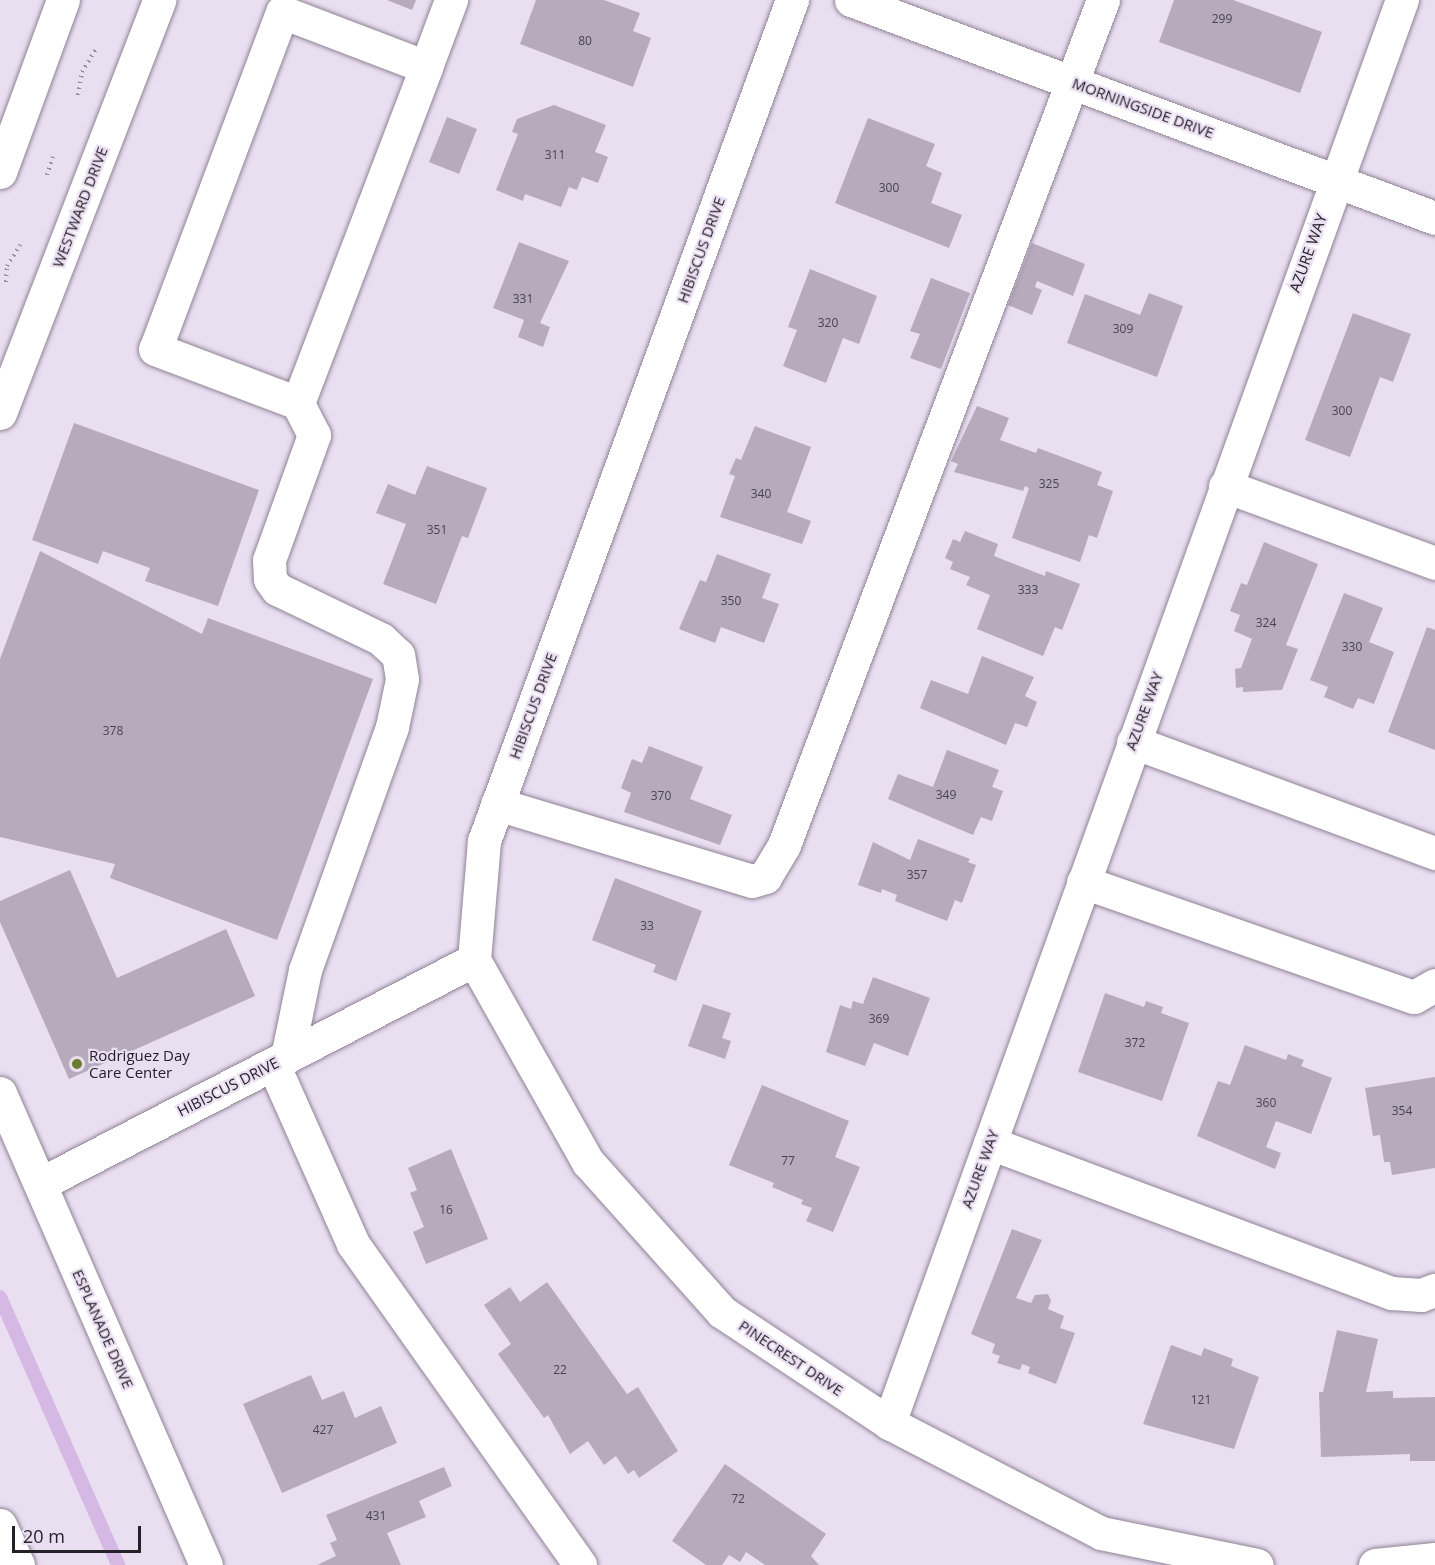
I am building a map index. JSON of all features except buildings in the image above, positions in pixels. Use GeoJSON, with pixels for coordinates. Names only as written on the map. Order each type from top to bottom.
{"type":"FeatureCollection","features":[{"type":"Feature","properties":{"kind":"street"},"geometry":{"type":"LineString","coordinates":[[0,172],[63,0]]}},
{"type":"Feature","properties":{"kind":"street","name":"WESTWARD DRIVE"},"geometry":{"type":"LineString","coordinates":[[0,413],[159,0]]}},
{"type":"Feature","properties":{"kind":"street"},"geometry":{"type":"LineString","coordinates":[[298,403],[451,0]]}},
{"type":"Feature","properties":{"kind":"street","name":"HIBISCUS DRIVE"},"geometry":{"type":"LineString","coordinates":[[40,1184],[474,960],[484,841],[792,0]]}},
{"type":"Feature","properties":{"kind":"street","name":"MORNINGSIDE DRIVE"},"geometry":{"type":"LineString","coordinates":[[851,0],[1435,218]]}},
{"type":"Feature","properties":{"kind":"street"},"geometry":{"type":"LineString","coordinates":[[498,804],[752,881],[765,877],[784,845],[1103,0]]}},
{"type":"Feature","properties":{"kind":"street","name":"AZURE WAY"},"geometry":{"type":"LineString","coordinates":[[889,1423],[1335,179],[1402,0]]}},
{"type":"Feature","properties":{"kind":"street"},"geometry":{"type":"LineString","coordinates":[[426,67],[282,12],[154,349],[298,403],[314,435],[269,560],[270,579],[277,589],[381,639],[398,655],[402,679],[392,727],[305,970],[280,1060],[353,1244],[580,1565]]}},
{"type":"Feature","properties":{"kind":"street"},"geometry":{"type":"LineString","coordinates":[[1225,486],[1435,563]]}},
{"type":"Feature","properties":{"kind":"street"},"geometry":{"type":"LineString","coordinates":[[1133,742],[1435,853]]}},
{"type":"Feature","properties":{"kind":"street"},"geometry":{"type":"LineString","coordinates":[[1083,882],[1414,997],[1435,985]]}},
{"type":"Feature","properties":{"kind":"street","name":"PINECREST DRIVE"},"geometry":{"type":"LineString","coordinates":[[474,960],[588,1162],[714,1303],[889,1423],[1101,1533],[1257,1565]]}},
{"type":"Feature","properties":{"kind":"street","name":"ESPLANADE DRIVE"},"geometry":{"type":"LineString","coordinates":[[0,1093],[206,1565]]}},
{"type":"Feature","properties":{"kind":"street"},"geometry":{"type":"LineString","coordinates":[[990,1143],[1392,1293],[1421,1295],[1435,1290]]}},
{"type":"Feature","properties":{"kind":"street"},"geometry":{"type":"LineString","coordinates":[[0,1525],[18,1565]]}},
{"type":"Feature","properties":{"kind":"street"},"geometry":{"type":"LineString","coordinates":[[1375,1565],[1435,1558]]}},
{"type":"Feature","properties":{"kind":"waterway"},"geometry":{"type":"LineString","coordinates":[[0,1297],[118,1565]]}},
{"type":"Feature","properties":{"kind":"place","name":"Rodriguez Day Care Center"},"geometry":{"type":"Point","coordinates":[77,1064]}}]}
